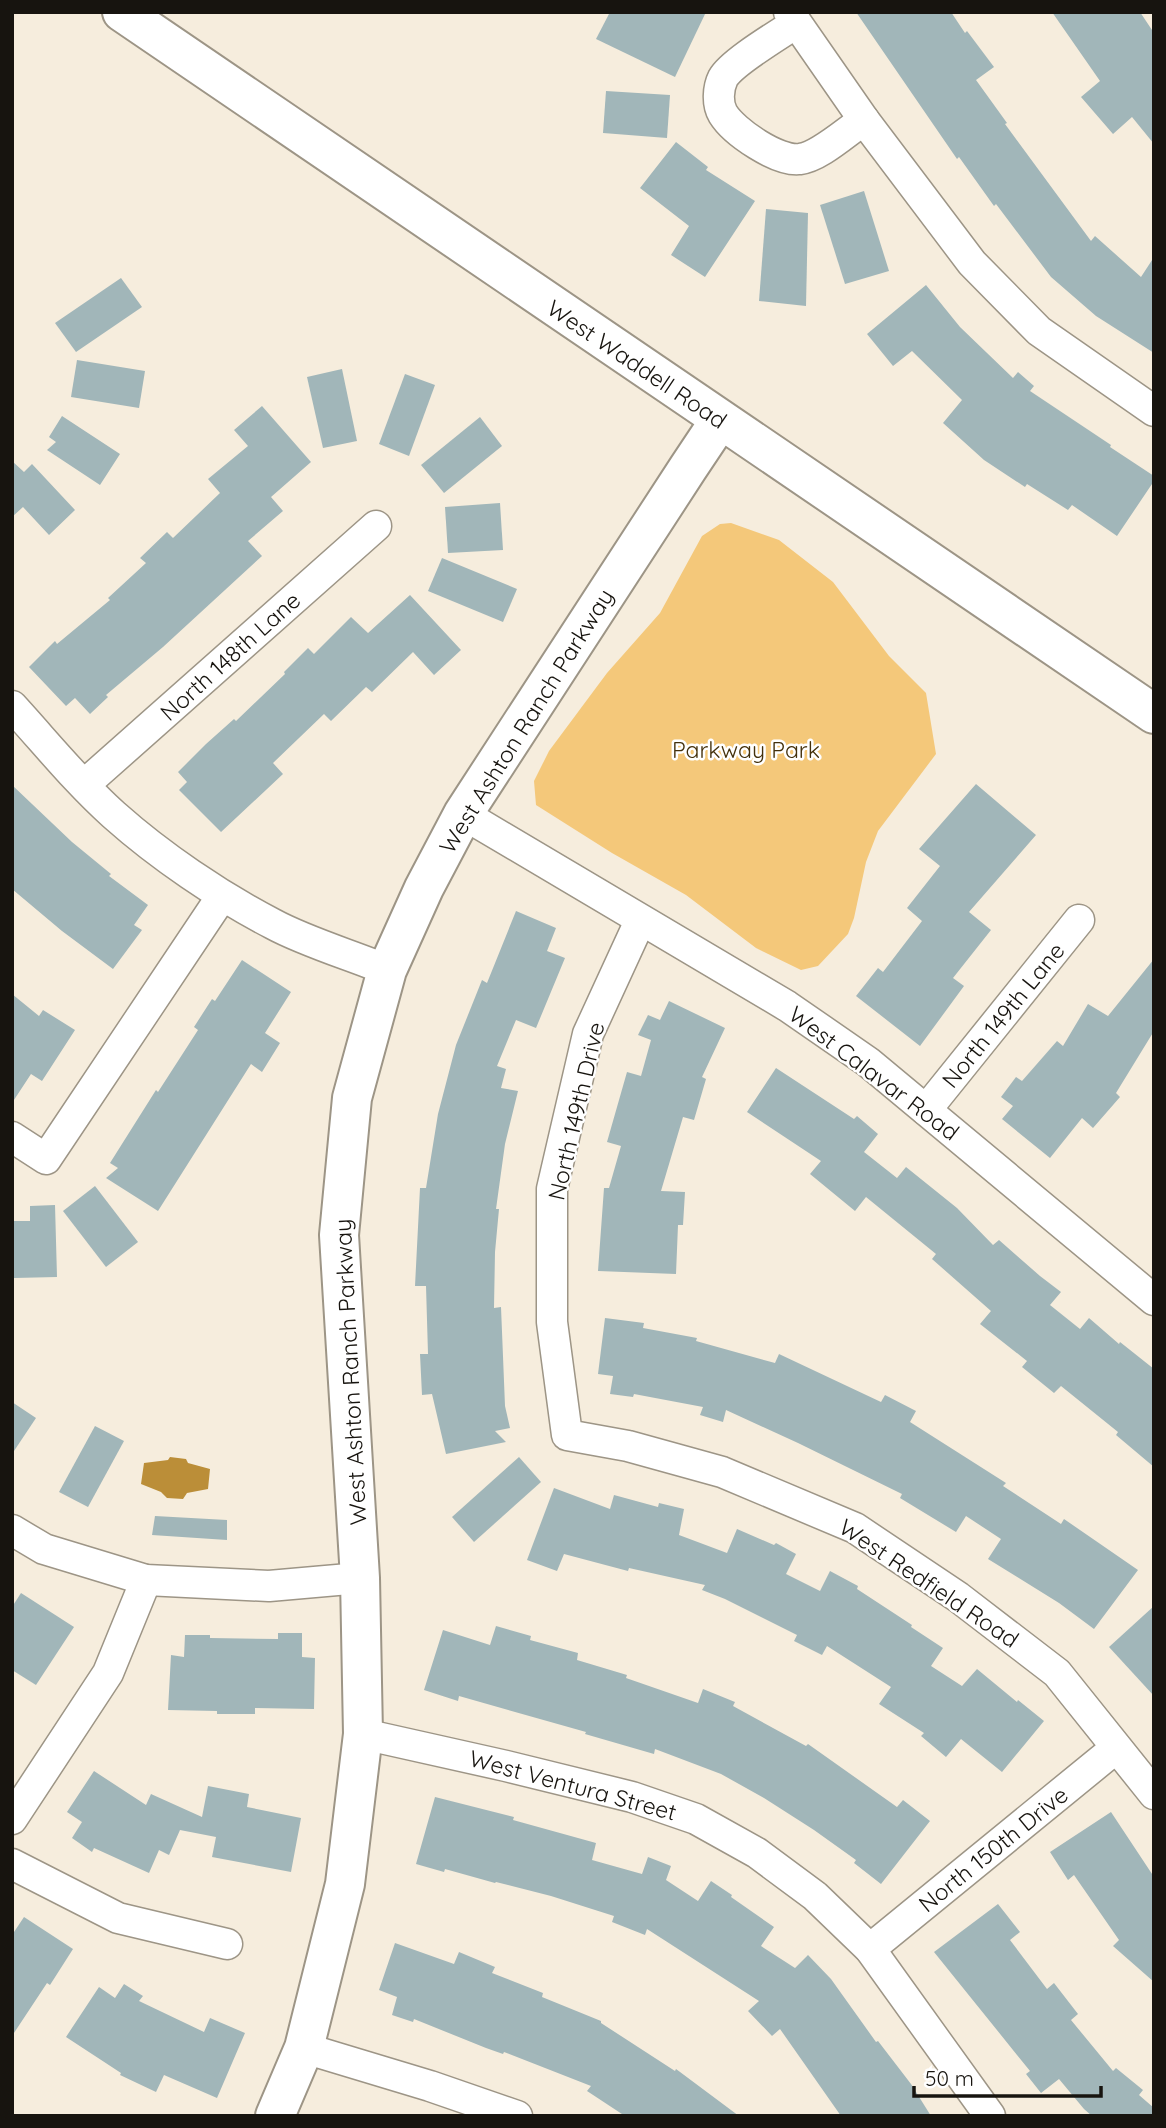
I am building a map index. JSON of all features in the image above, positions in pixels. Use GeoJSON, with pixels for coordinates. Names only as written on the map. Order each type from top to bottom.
{"type":"FeatureCollection","features":[{"type":"Feature","properties":{"kind":"street","name":"West Waddell Road"},"geometry":{"type":"LineString","coordinates":[[122,12],[1154,714]]}},
{"type":"Feature","properties":{"kind":"street"},"geometry":{"type":"LineString","coordinates":[[864,120],[815,154],[800,159],[785,158],[770,152],[724,116],[719,104],[720,88],[724,77],[733,67],[792,17],[864,120],[972,263],[1039,331],[1154,411]]}},
{"type":"Feature","properties":{"kind":"street","name":"West Ashton Ranch Parkway"},"geometry":{"type":"LineString","coordinates":[[275,2116],[304,2048],[345,1884],[363,1734],[360,1578],[340,1235],[352,1098],[387,970],[424,888],[463,814],[720,420]]}},
{"type":"Feature","properties":{"kind":"street","name":"North 148th Lane"},"geometry":{"type":"LineString","coordinates":[[84,785],[376,526]]}},
{"type":"Feature","properties":{"kind":"street"},"geometry":{"type":"LineString","coordinates":[[12,706],[115,816],[222,896],[276,926],[387,970]]}},
{"type":"Feature","properties":{"kind":"street","name":"West Calavar Road"},"geometry":{"type":"LineString","coordinates":[[463,814],[786,1006],[868,1062],[1154,1300]]}},
{"type":"Feature","properties":{"kind":"street"},"geometry":{"type":"LineString","coordinates":[[12,1138],[46,1159],[222,896]]}},
{"type":"Feature","properties":{"kind":"street","name":"North 149th Lane"},"geometry":{"type":"LineString","coordinates":[[926,1110],[1079,920]]}},
{"type":"Feature","properties":{"kind":"street","name":"North 149th Drive"},"geometry":{"type":"LineString","coordinates":[[567,1435],[552,1322],[552,1189],[588,1034],[640,921]]}},
{"type":"Feature","properties":{"kind":"street","name":"West Redfield Road"},"geometry":{"type":"LineString","coordinates":[[567,1435],[628,1446],[722,1472],[855,1528],[958,1597],[1058,1673],[1154,1794]]}},
{"type":"Feature","properties":{"kind":"street"},"geometry":{"type":"LineString","coordinates":[[12,1530],[44,1549],[146,1580],[269,1586],[360,1578]]}},
{"type":"Feature","properties":{"kind":"street"},"geometry":{"type":"LineString","coordinates":[[12,1819],[108,1674],[146,1580]]}},
{"type":"Feature","properties":{"kind":"street","name":"West Ventura Street"},"geometry":{"type":"LineString","coordinates":[[363,1734],[632,1797],[696,1819],[757,1853],[815,1896],[870,1948],[990,2116]]}},
{"type":"Feature","properties":{"kind":"street","name":"North 150th Drive"},"geometry":{"type":"LineString","coordinates":[[870,1948],[1116,1748]]}},
{"type":"Feature","properties":{"kind":"street"},"geometry":{"type":"LineString","coordinates":[[12,1864],[118,1918],[228,1944]]}},
{"type":"Feature","properties":{"kind":"street"},"geometry":{"type":"LineString","coordinates":[[304,2048],[514,2115]]}},
{"type":"Feature","properties":{"kind":"green space","name":"Parkway Park"},"geometry":{"type":"Polygon","coordinates":[[[731,523],[779,540],[833,582],[889,656],[926,693],[936,754],[878,831],[866,862],[848,934],[818,966],[801,970],[756,948],[686,895],[536,805],[534,781],[549,751],[607,673],[660,613],[702,536],[720,524],[731,523]]]}},
{"type":"Feature","properties":{"kind":"shaded area"},"geometry":{"type":"Polygon","coordinates":[[[170,1457],[186,1459],[188,1463],[210,1469],[208,1489],[187,1493],[183,1499],[167,1498],[161,1492],[141,1484],[144,1463],[168,1460],[170,1457]]]}},
{"type":"Feature","properties":{"kind":"building"},"geometry":{"type":"Polygon","coordinates":[[[610,12],[706,12],[675,77],[596,39],[610,12]]]}},
{"type":"Feature","properties":{"kind":"building"},"geometry":{"type":"Polygon","coordinates":[[[856,12],[951,12],[994,67],[976,80],[1091,241],[1095,236],[1141,277],[1154,257],[1154,353],[1096,316],[1051,277],[959,157],[957,159],[856,12]]]}},
{"type":"Feature","properties":{"kind":"building"},"geometry":{"type":"Polygon","coordinates":[[[1052,12],[1140,12],[1154,33],[1154,144],[1132,117],[1113,134],[1081,97],[1100,81],[1052,12]]]}},
{"type":"Feature","properties":{"kind":"building"},"geometry":{"type":"Polygon","coordinates":[[[606,91],[670,95],[667,138],[603,133],[606,91]]]}},
{"type":"Feature","properties":{"kind":"building"},"geometry":{"type":"Polygon","coordinates":[[[676,142],[708,167],[706,170],[755,201],[705,277],[671,255],[689,226],[640,188],[676,142]]]}},
{"type":"Feature","properties":{"kind":"building"},"geometry":{"type":"Polygon","coordinates":[[[864,191],[889,271],[845,284],[820,205],[864,191]]]}},
{"type":"Feature","properties":{"kind":"building"},"geometry":{"type":"Polygon","coordinates":[[[766,209],[808,213],[806,306],[759,301],[766,209]]]}},
{"type":"Feature","properties":{"kind":"building"},"geometry":{"type":"Polygon","coordinates":[[[121,278],[142,307],[76,352],[55,323],[121,278]]]}},
{"type":"Feature","properties":{"kind":"building"},"geometry":{"type":"Polygon","coordinates":[[[926,285],[960,327],[1013,378],[1018,372],[1034,386],[1030,391],[1154,476],[1154,481],[1117,536],[1072,505],[1068,510],[1027,484],[1025,487],[984,460],[943,423],[962,400],[912,351],[893,366],[867,334],[926,285]]]}},
{"type":"Feature","properties":{"kind":"building"},"geometry":{"type":"Polygon","coordinates":[[[77,360],[145,371],[139,408],[71,397],[77,360]]]}},
{"type":"Feature","properties":{"kind":"building"},"geometry":{"type":"Polygon","coordinates":[[[342,369],[357,441],[323,448],[307,377],[342,369]]]}},
{"type":"Feature","properties":{"kind":"building"},"geometry":{"type":"Polygon","coordinates":[[[405,374],[435,385],[409,456],[379,444],[405,374]]]}},
{"type":"Feature","properties":{"kind":"building"},"geometry":{"type":"Polygon","coordinates":[[[262,406],[311,462],[271,497],[283,511],[248,541],[262,556],[106,695],[108,697],[90,714],[75,698],[66,706],[29,667],[55,641],[57,644],[110,600],[108,598],[146,563],[140,558],[167,532],[173,538],[220,493],[208,479],[248,446],[234,430],[262,406]]]}},
{"type":"Feature","properties":{"kind":"building"},"geometry":{"type":"Polygon","coordinates":[[[62,416],[120,454],[100,485],[47,450],[56,442],[49,437],[62,416]]]}},
{"type":"Feature","properties":{"kind":"building"},"geometry":{"type":"Polygon","coordinates":[[[480,417],[502,446],[444,493],[421,465],[480,417]]]}},
{"type":"Feature","properties":{"kind":"building"},"geometry":{"type":"Polygon","coordinates":[[[12,461],[24,472],[32,464],[75,510],[49,535],[23,507],[12,517],[12,461]]]}},
{"type":"Feature","properties":{"kind":"building"},"geometry":{"type":"Polygon","coordinates":[[[500,503],[503,550],[448,553],[445,507],[500,503]]]}},
{"type":"Feature","properties":{"kind":"building"},"geometry":{"type":"Polygon","coordinates":[[[442,558],[517,589],[503,622],[428,591],[442,558]]]}},
{"type":"Feature","properties":{"kind":"building"},"geometry":{"type":"Polygon","coordinates":[[[410,595],[461,650],[434,675],[413,652],[372,692],[366,687],[331,721],[324,714],[273,763],[283,774],[221,832],[179,790],[187,782],[178,772],[234,719],[236,721],[308,648],[314,654],[351,617],[368,633],[410,595]]]}},
{"type":"Feature","properties":{"kind":"building"},"geometry":{"type":"Polygon","coordinates":[[[976,784],[1036,835],[969,912],[991,930],[953,978],[964,986],[920,1046],[856,996],[878,968],[883,972],[922,921],[907,908],[940,866],[919,849],[976,784]]]}},
{"type":"Feature","properties":{"kind":"building"},"geometry":{"type":"Polygon","coordinates":[[[12,785],[72,842],[111,874],[109,876],[148,905],[134,925],[142,930],[113,969],[12,889],[12,785]]]}},
{"type":"Feature","properties":{"kind":"building"},"geometry":{"type":"Polygon","coordinates":[[[516,911],[556,928],[547,951],[565,958],[536,1028],[516,1020],[497,1066],[506,1069],[501,1088],[518,1091],[505,1144],[496,1209],[499,1209],[494,1308],[501,1307],[505,1406],[510,1428],[495,1431],[506,1442],[446,1454],[432,1394],[422,1395],[420,1354],[428,1354],[426,1286],[415,1286],[420,1188],[426,1188],[438,1114],[456,1045],[482,980],[487,983],[516,911]]]}},
{"type":"Feature","properties":{"kind":"building"},"geometry":{"type":"Polygon","coordinates":[[[1154,959],[1154,1031],[1116,1093],[1120,1097],[1093,1128],[1082,1118],[1050,1158],[1002,1119],[1013,1106],[1001,1097],[1016,1077],[1022,1081],[1057,1041],[1063,1046],[1088,1004],[1108,1016],[1154,959]]]}},
{"type":"Feature","properties":{"kind":"building"},"geometry":{"type":"Polygon","coordinates":[[[242,960],[291,992],[265,1033],[280,1043],[262,1072],[251,1064],[158,1211],[106,1178],[118,1168],[110,1163],[198,1030],[194,1027],[212,999],[215,1001],[242,960]]]}},
{"type":"Feature","properties":{"kind":"building"},"geometry":{"type":"Polygon","coordinates":[[[12,994],[39,1016],[43,1010],[75,1030],[42,1081],[31,1074],[12,1103],[12,994]]]}},
{"type":"Feature","properties":{"kind":"building"},"geometry":{"type":"Polygon","coordinates":[[[669,1001],[725,1028],[702,1077],[706,1079],[694,1120],[683,1117],[661,1191],[685,1192],[683,1225],[678,1225],[676,1274],[598,1271],[604,1188],[609,1188],[621,1146],[607,1142],[627,1072],[641,1076],[651,1040],[638,1035],[648,1015],[660,1020],[669,1001]]]}},
{"type":"Feature","properties":{"kind":"building"},"geometry":{"type":"Polygon","coordinates":[[[776,1068],[854,1119],[857,1116],[878,1134],[864,1152],[897,1178],[906,1167],[957,1208],[993,1245],[999,1240],[1061,1292],[1050,1305],[1080,1329],[1089,1318],[1154,1369],[1154,1467],[1116,1435],[1118,1432],[1061,1386],[1054,1393],[1022,1367],[1027,1361],[980,1324],[991,1311],[932,1259],[936,1254],[866,1197],[855,1211],[810,1174],[821,1161],[747,1112],[776,1068]]]}},
{"type":"Feature","properties":{"kind":"building"},"geometry":{"type":"Polygon","coordinates":[[[95,1186],[138,1242],[106,1267],[63,1211],[95,1186]]]}},
{"type":"Feature","properties":{"kind":"building"},"geometry":{"type":"Polygon","coordinates":[[[55,1205],[57,1277],[14,1278],[13,1221],[30,1221],[30,1206],[55,1205]]]}},
{"type":"Feature","properties":{"kind":"building"},"geometry":{"type":"Polygon","coordinates":[[[605,1318],[644,1323],[643,1328],[697,1338],[696,1341],[775,1363],[779,1354],[881,1402],[885,1395],[916,1411],[910,1422],[1006,1483],[1003,1486],[1061,1524],[1064,1519],[1138,1570],[1094,1629],[1059,1603],[988,1559],[1001,1539],[966,1516],[956,1532],[900,1498],[902,1494],[726,1410],[723,1422],[700,1415],[703,1407],[634,1394],[633,1397],[610,1394],[613,1376],[598,1374],[605,1318]]]}},
{"type":"Feature","properties":{"kind":"building"},"geometry":{"type":"Polygon","coordinates":[[[12,1402],[36,1418],[12,1454],[12,1402]]]}},
{"type":"Feature","properties":{"kind":"building"},"geometry":{"type":"Polygon","coordinates":[[[95,1426],[124,1441],[88,1507],[59,1492],[95,1426]]]}},
{"type":"Feature","properties":{"kind":"building"},"geometry":{"type":"Polygon","coordinates":[[[519,1457],[541,1482],[474,1542],[452,1517],[519,1457]]]}},
{"type":"Feature","properties":{"kind":"building"},"geometry":{"type":"Polygon","coordinates":[[[554,1488],[610,1509],[614,1495],[658,1507],[659,1503],[684,1509],[679,1535],[727,1553],[737,1529],[774,1545],[776,1543],[796,1554],[786,1574],[820,1591],[830,1571],[858,1586],[857,1589],[943,1648],[931,1666],[962,1686],[977,1669],[1044,1721],[1002,1772],[961,1739],[946,1757],[921,1736],[924,1733],[879,1704],[891,1687],[827,1646],[822,1655],[794,1641],[797,1635],[702,1590],[705,1585],[629,1568],[628,1571],[564,1554],[557,1571],[527,1560],[554,1488]]]}},
{"type":"Feature","properties":{"kind":"building"},"geometry":{"type":"Polygon","coordinates":[[[155,1516],[227,1520],[227,1540],[152,1535],[155,1516]]]}},
{"type":"Feature","properties":{"kind":"building"},"geometry":{"type":"Polygon","coordinates":[[[21,1593],[74,1627],[36,1685],[12,1670],[12,1607],[21,1593]]]}},
{"type":"Feature","properties":{"kind":"building"},"geometry":{"type":"Polygon","coordinates":[[[1154,1606],[1154,1696],[1109,1647],[1154,1606]]]}},
{"type":"Feature","properties":{"kind":"building"},"geometry":{"type":"Polygon","coordinates":[[[496,1626],[531,1636],[530,1640],[578,1653],[577,1660],[627,1675],[626,1678],[698,1703],[703,1689],[735,1702],[733,1706],[806,1746],[808,1744],[897,1807],[903,1800],[930,1821],[881,1884],[854,1863],[856,1860],[814,1830],[721,1774],[655,1749],[654,1754],[459,1696],[458,1701],[424,1690],[443,1630],[490,1645],[496,1626]]]}},
{"type":"Feature","properties":{"kind":"building"},"geometry":{"type":"Polygon","coordinates":[[[278,1633],[302,1633],[302,1657],[315,1658],[314,1709],[255,1708],[255,1714],[168,1710],[171,1655],[184,1657],[185,1635],[278,1639],[278,1633]]]}},
{"type":"Feature","properties":{"kind":"building"},"geometry":{"type":"Polygon","coordinates":[[[94,1771],[146,1805],[151,1794],[202,1817],[208,1786],[249,1794],[247,1807],[301,1818],[291,1872],[212,1857],[216,1837],[180,1830],[169,1855],[159,1850],[149,1873],[94,1848],[92,1852],[72,1838],[82,1822],[67,1812],[94,1771]]]}},
{"type":"Feature","properties":{"kind":"building"},"geometry":{"type":"Polygon","coordinates":[[[435,1797],[514,1817],[513,1820],[596,1843],[592,1860],[642,1874],[648,1857],[671,1866],[666,1880],[698,1901],[711,1881],[774,1927],[761,1946],[795,1968],[808,1955],[831,1979],[876,2042],[878,2041],[911,2084],[931,2116],[841,2116],[780,2029],[772,2036],[748,2011],[759,2001],[647,1929],[645,1935],[612,1922],[614,1916],[551,1896],[416,1864],[435,1797]]]}},
{"type":"Feature","properties":{"kind":"building"},"geometry":{"type":"Polygon","coordinates":[[[1111,1812],[1154,1877],[1154,1982],[1113,1946],[1119,1940],[1074,1875],[1068,1880],[1050,1852],[1111,1812]]]}},
{"type":"Feature","properties":{"kind":"building"},"geometry":{"type":"Polygon","coordinates":[[[998,1904],[1020,1932],[1010,1940],[1047,1989],[1054,1983],[1078,2014],[1071,2020],[1113,2071],[1116,2068],[1143,2090],[1139,2095],[1154,2108],[1154,2116],[1092,2116],[1059,2079],[1041,2093],[1026,2074],[1030,2071],[934,1952],[998,1904]]]}},
{"type":"Feature","properties":{"kind":"building"},"geometry":{"type":"Polygon","coordinates":[[[24,1917],[73,1949],[12,2036],[12,1935],[24,1917]]]}},
{"type":"Feature","properties":{"kind":"building"},"geometry":{"type":"Polygon","coordinates":[[[395,1943],[454,1964],[459,1952],[495,1967],[492,1973],[543,1993],[542,1997],[601,2021],[675,2071],[676,2069],[739,2116],[625,2116],[587,2091],[591,2086],[414,2019],[413,2022],[392,2015],[397,1997],[379,1990],[395,1943]]]}},
{"type":"Feature","properties":{"kind":"building"},"geometry":{"type":"Polygon","coordinates":[[[124,1984],[143,1996],[139,2001],[204,2032],[210,2018],[245,2033],[217,2098],[164,2075],[156,2092],[120,2075],[121,2073],[66,2037],[99,1987],[115,1998],[124,1984]]]}}]}
